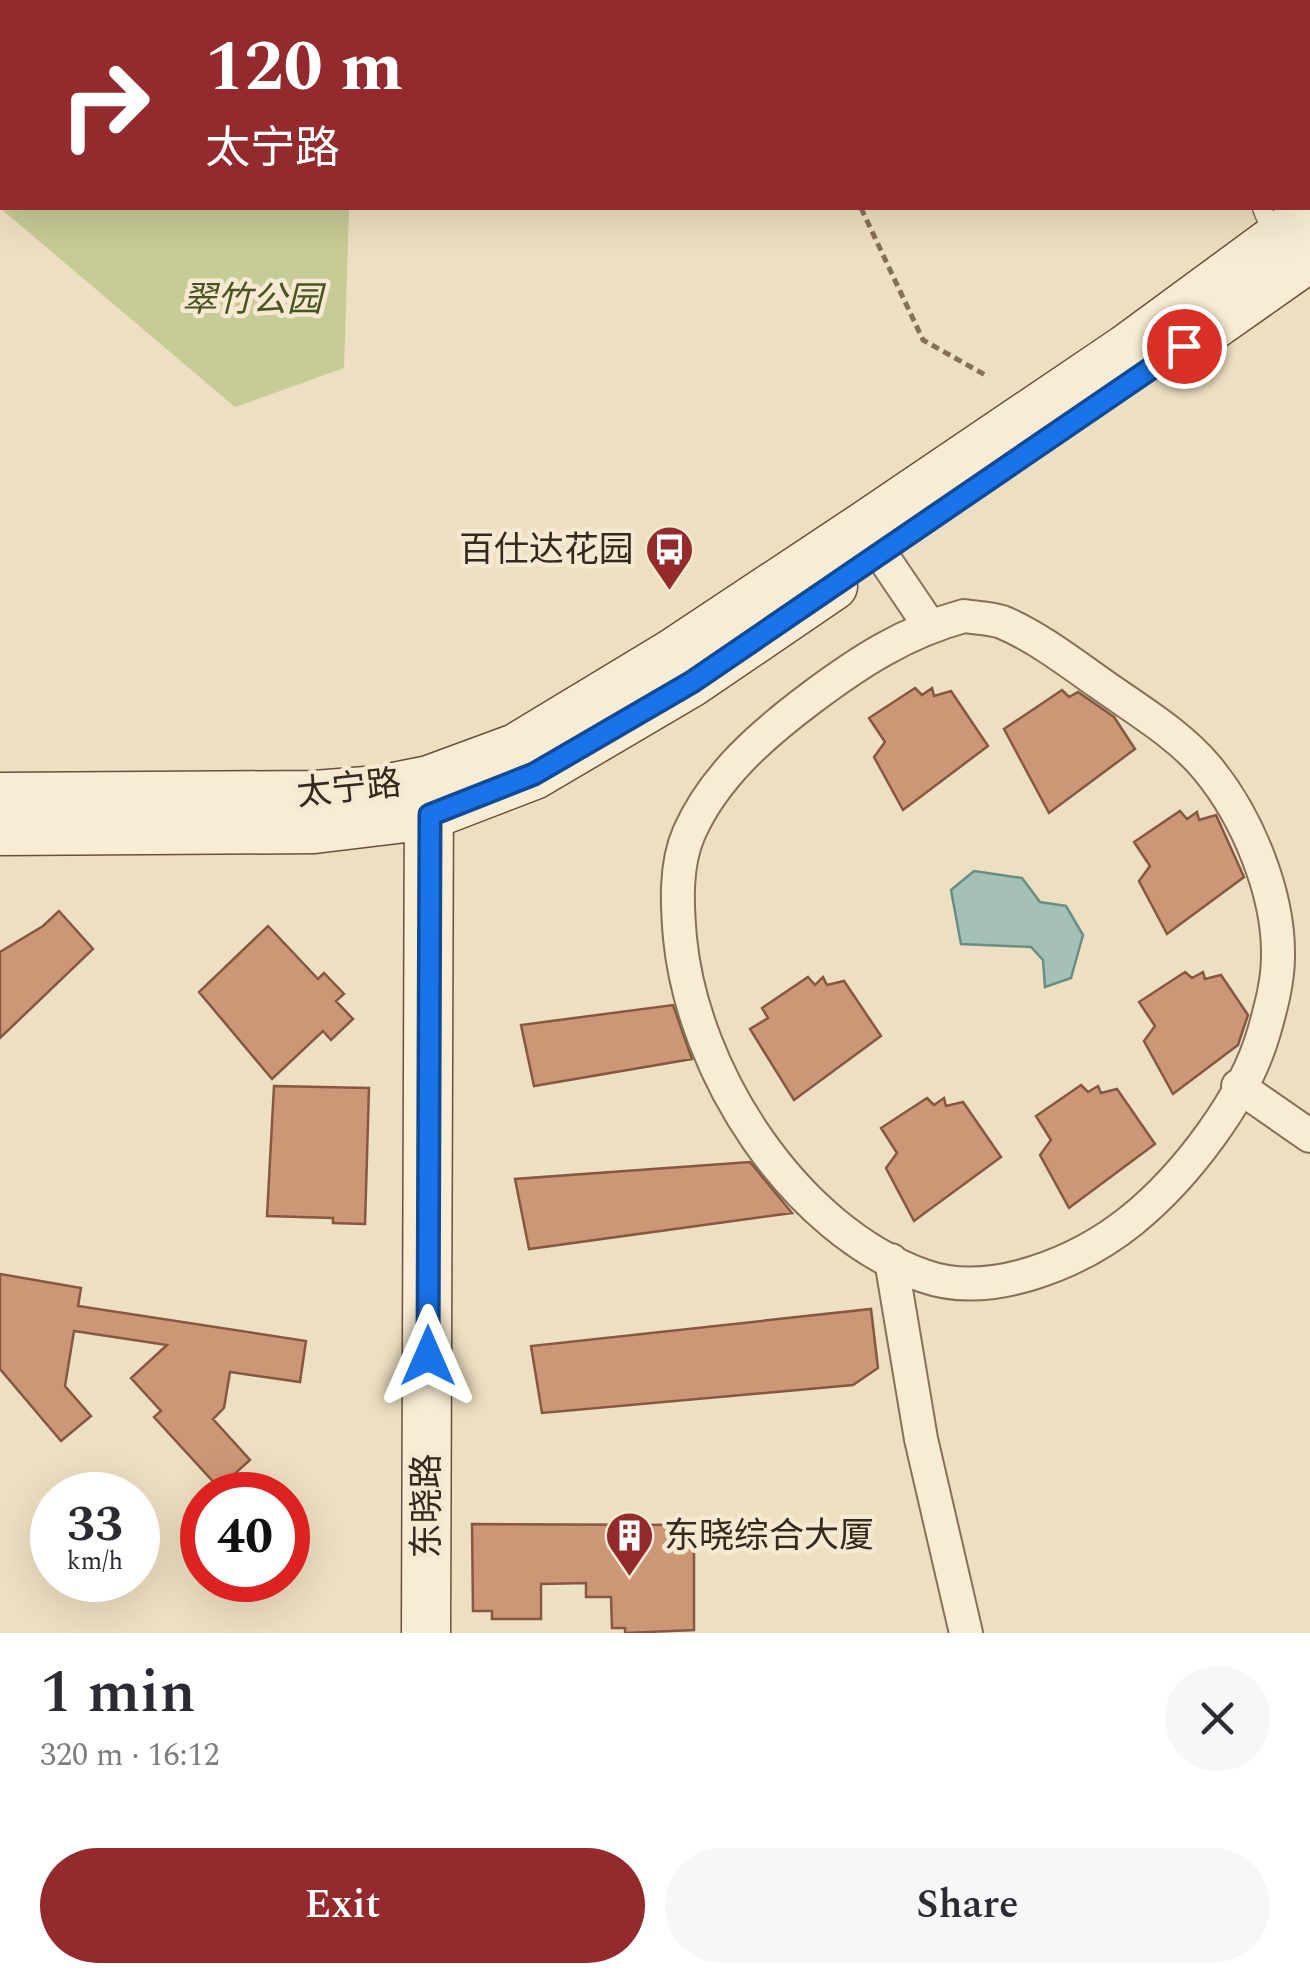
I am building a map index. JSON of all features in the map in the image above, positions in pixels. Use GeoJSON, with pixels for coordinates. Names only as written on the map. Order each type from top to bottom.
{"type":"FeatureCollection","features":[{"type":"Feature","properties":{"kind":"main road","name":"太宁路"},"geometry":{"type":"LineString","coordinates":[[0,831],[314,829],[534,774],[692,682],[881,554],[1289,230]]}},
{"type":"Feature","properties":{"kind":"main road","name":"太宁路"},"geometry":{"type":"LineString","coordinates":[[0,797],[315,795],[379,790],[430,797],[673,654],[1109,360],[1289,230]]}},
{"type":"Feature","properties":{"kind":"main road","name":"东晓路"},"geometry":{"type":"LineString","coordinates":[[426,1633],[430,797]]}},
{"type":"Feature","properties":{"kind":"street"},"geometry":{"type":"LineString","coordinates":[[881,554],[929,625]]}},
{"type":"Feature","properties":{"kind":"street"},"geometry":{"type":"LineString","coordinates":[[964,616],[1001,622],[1069,662],[1154,722],[1206,767],[1240,820],[1263,875],[1274,917],[1278,955],[1274,993],[1261,1042],[1238,1086],[1196,1156],[1162,1195],[1120,1230],[1028,1274],[982,1283],[927,1278],[870,1250],[802,1194],[742,1117],[708,1055],[684,976],[676,898],[688,836],[720,781],[772,727],[866,656],[929,625],[964,616]]}},
{"type":"Feature","properties":{"kind":"street"},"geometry":{"type":"LineString","coordinates":[[1238,1086],[1310,1136]]}},
{"type":"Feature","properties":{"kind":"street"},"geometry":{"type":"LineString","coordinates":[[891,1260],[921,1439],[966,1633]]}},
{"type":"Feature","properties":{"kind":"path"},"geometry":{"type":"LineString","coordinates":[[863,210],[923,340],[987,376]]}},
{"type":"Feature","properties":{"kind":"green space","name":"翠竹公园"},"geometry":{"type":"Polygon","coordinates":[[[2,210],[349,210],[344,368],[235,407],[2,210]]]}},
{"type":"Feature","properties":{"kind":"water"},"geometry":{"type":"Polygon","coordinates":[[[974,871],[1022,878],[1040,902],[1066,906],[1083,935],[1071,978],[1045,987],[1043,960],[1031,947],[961,944],[951,890],[974,871]]]}},
{"type":"Feature","properties":{"kind":"building"},"geometry":{"type":"Polygon","coordinates":[[[915,688],[922,695],[932,688],[934,696],[951,691],[988,746],[903,810],[874,757],[885,742],[869,718],[915,688]]]}},
{"type":"Feature","properties":{"kind":"building"},"geometry":{"type":"Polygon","coordinates":[[[1062,690],[1069,697],[1078,692],[1114,717],[1135,749],[1049,813],[1004,729],[1062,690]]]}},
{"type":"Feature","properties":{"kind":"building"},"geometry":{"type":"Polygon","coordinates":[[[1180,811],[1187,819],[1197,812],[1199,820],[1216,815],[1244,877],[1167,934],[1139,881],[1150,866],[1134,842],[1180,811]]]}},
{"type":"Feature","properties":{"kind":"building"},"geometry":{"type":"Polygon","coordinates":[[[59,911],[93,949],[0,1038],[0,952],[43,926],[59,911]]]}},
{"type":"Feature","properties":{"kind":"building"},"geometry":{"type":"Polygon","coordinates":[[[268,926],[318,979],[324,973],[344,994],[336,1001],[353,1019],[331,1040],[323,1031],[272,1079],[199,992],[268,926]]]}},
{"type":"Feature","properties":{"kind":"building"},"geometry":{"type":"Polygon","coordinates":[[[1185,972],[1192,978],[1203,972],[1205,979],[1221,975],[1248,1015],[1238,1045],[1173,1094],[1144,1041],[1155,1026],[1139,1002],[1185,972]]]}},
{"type":"Feature","properties":{"kind":"building"},"geometry":{"type":"Polygon","coordinates":[[[808,977],[815,985],[823,977],[827,985],[844,981],[881,1036],[794,1100],[750,1029],[768,1018],[762,1008],[808,977]]]}},
{"type":"Feature","properties":{"kind":"building"},"geometry":{"type":"Polygon","coordinates":[[[673,1005],[692,1059],[534,1086],[521,1025],[673,1005]]]}},
{"type":"Feature","properties":{"kind":"building"},"geometry":{"type":"Polygon","coordinates":[[[1081,1085],[1088,1092],[1098,1086],[1101,1093],[1117,1089],[1155,1144],[1069,1208],[1040,1155],[1051,1140],[1036,1116],[1081,1085]]]}},
{"type":"Feature","properties":{"kind":"building"},"geometry":{"type":"Polygon","coordinates":[[[274,1086],[369,1088],[365,1224],[333,1223],[333,1218],[267,1216],[274,1086]]]}},
{"type":"Feature","properties":{"kind":"building"},"geometry":{"type":"Polygon","coordinates":[[[927,1098],[934,1105],[944,1098],[946,1106],[963,1102],[1001,1157],[914,1221],[886,1168],[897,1153],[881,1128],[927,1098]]]}},
{"type":"Feature","properties":{"kind":"building"},"geometry":{"type":"Polygon","coordinates":[[[750,1162],[792,1213],[529,1249],[515,1179],[750,1162]]]}},
{"type":"Feature","properties":{"kind":"building"},"geometry":{"type":"Polygon","coordinates":[[[0,1274],[81,1288],[78,1306],[306,1341],[300,1382],[230,1372],[224,1408],[213,1419],[250,1460],[237,1472],[204,1472],[154,1417],[161,1411],[131,1378],[167,1345],[74,1331],[65,1386],[91,1416],[61,1441],[0,1369],[0,1274]]]}},
{"type":"Feature","properties":{"kind":"building"},"geometry":{"type":"Polygon","coordinates":[[[871,1309],[878,1368],[853,1385],[542,1413],[531,1346],[871,1309]]]}},
{"type":"Feature","properties":{"kind":"building","name":"东晓综合大厦"},"geometry":{"type":"Polygon","coordinates":[[[472,1524],[694,1525],[694,1630],[625,1633],[625,1628],[612,1628],[611,1597],[586,1597],[586,1583],[541,1584],[541,1619],[492,1619],[492,1611],[473,1611],[472,1524]]]}},
{"type":"Feature","properties":{"kind":"place","name":"百仕达花园"},"geometry":{"type":"Point","coordinates":[669,592]}},
{"type":"Feature","properties":{"kind":"place","name":"东晓综合大厦"},"geometry":{"type":"Point","coordinates":[629,1578]}},
{"type":"Feature","properties":{"kind":"route"},"geometry":{"type":"LineString","coordinates":[[428,1356],[430,815],[534,774],[692,682],[1184,346]]}}]}
